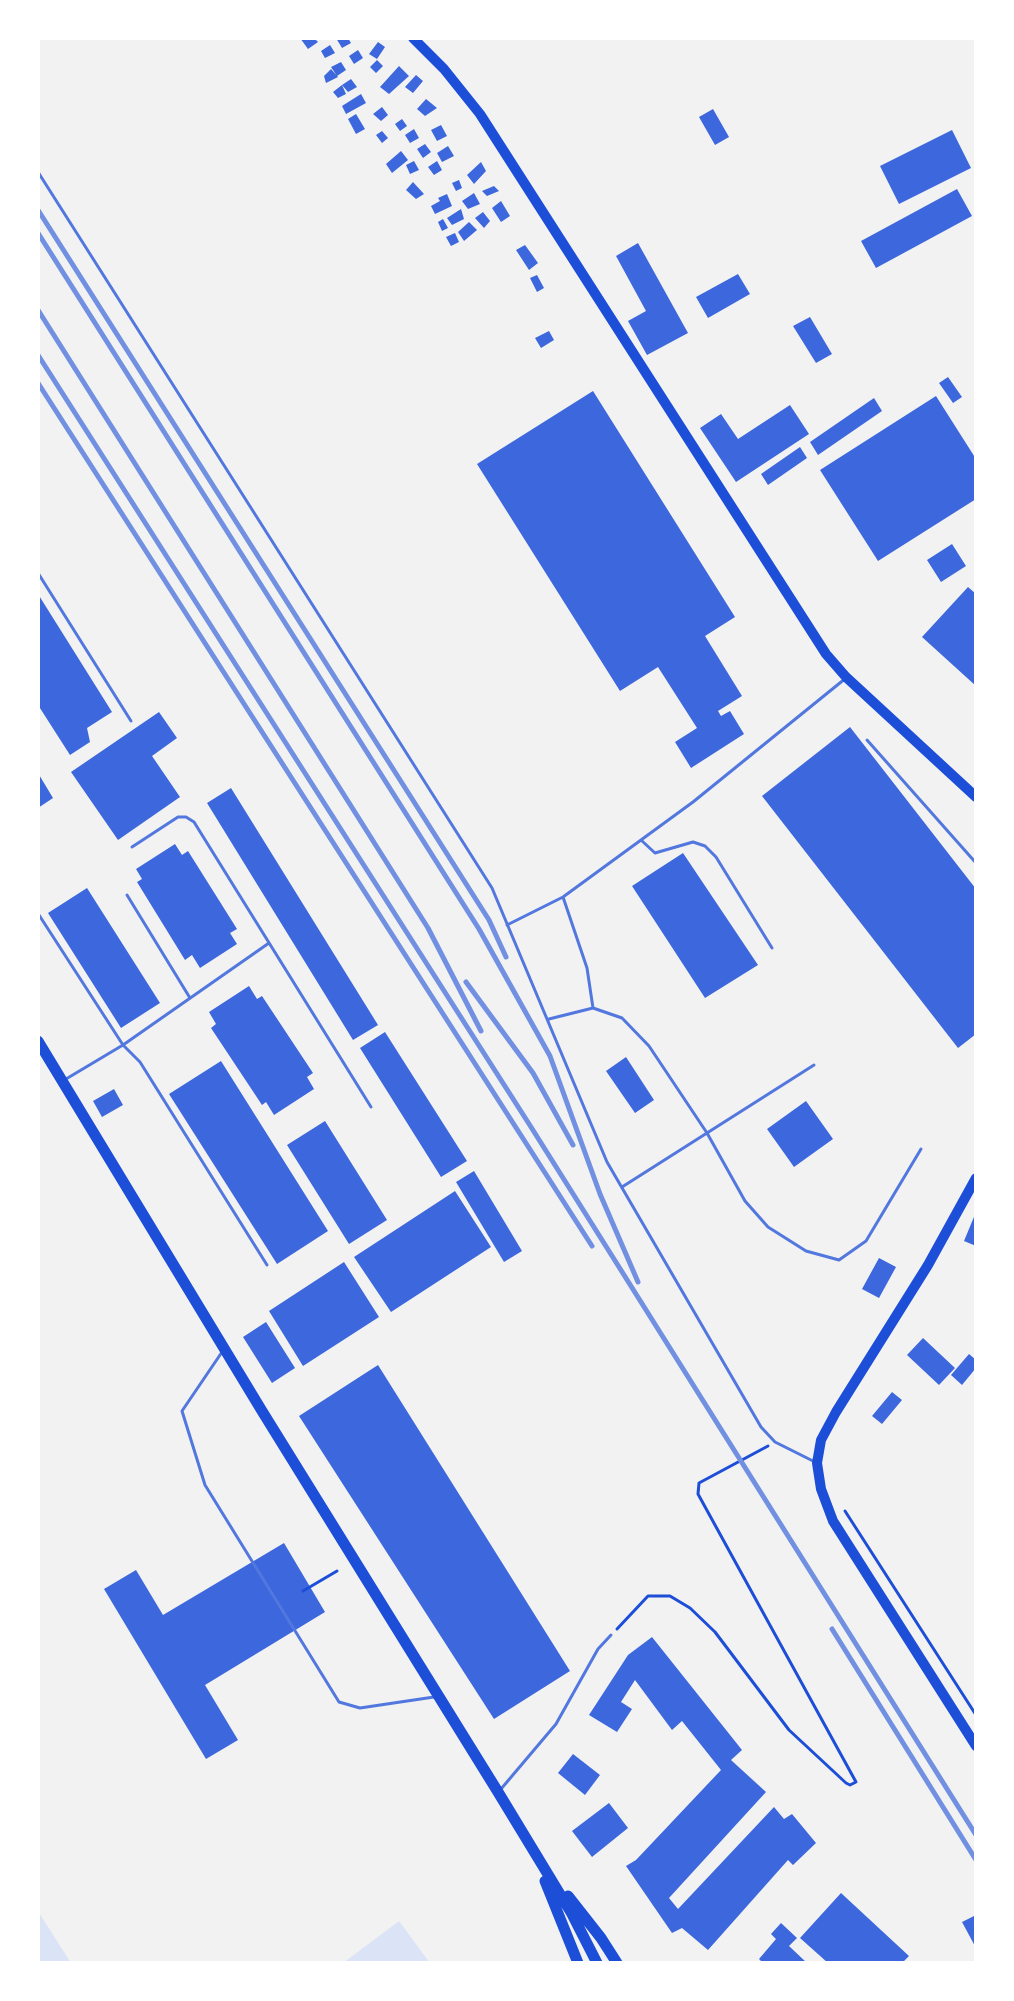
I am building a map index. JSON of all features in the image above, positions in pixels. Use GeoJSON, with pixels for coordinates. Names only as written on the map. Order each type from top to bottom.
{"type":"FeatureCollection","features":[{"type":"Feature","properties":{"kind":"main road"},"geometry":{"type":"LineString","coordinates":[[413,38],[444,69],[480,114],[806,624],[846,677],[976,797]]}},
{"type":"Feature","properties":{"kind":"main road"},"geometry":{"type":"LineString","coordinates":[[39,1046],[498,1792],[572,1914],[597,1963]]}},
{"type":"Feature","properties":{"kind":"main road"},"geometry":{"type":"LineString","coordinates":[[976,1178],[928,1265],[836,1412],[821,1440],[817,1463],[821,1489],[833,1521],[976,1746]]}},
{"type":"Feature","properties":{"kind":"main road"},"geometry":{"type":"LineString","coordinates":[[532,1851],[578,1963]]}},
{"type":"Feature","properties":{"kind":"main road"},"geometry":{"type":"LineString","coordinates":[[532,1851],[617,1963]]}},
{"type":"Feature","properties":{"kind":"lane"},"geometry":{"type":"LineString","coordinates":[[38,172],[492,888],[607,1162],[761,1427],[775,1442],[817,1463]]}},
{"type":"Feature","properties":{"kind":"lane"},"geometry":{"type":"LineString","coordinates":[[38,573],[131,721]]}},
{"type":"Feature","properties":{"kind":"lane"},"geometry":{"type":"LineString","coordinates":[[507,925],[563,897],[693,802],[846,677]]}},
{"type":"Feature","properties":{"kind":"lane"},"geometry":{"type":"LineString","coordinates":[[867,740],[976,863]]}},
{"type":"Feature","properties":{"kind":"lane"},"geometry":{"type":"LineString","coordinates":[[132,847],[178,817],[194,822],[371,1107]]}},
{"type":"Feature","properties":{"kind":"lane"},"geometry":{"type":"LineString","coordinates":[[641,840],[655,853],[693,842],[705,846],[716,857],[772,948]]}},
{"type":"Feature","properties":{"kind":"lane"},"geometry":{"type":"LineString","coordinates":[[127,895],[190,998]]}},
{"type":"Feature","properties":{"kind":"lane"},"geometry":{"type":"LineString","coordinates":[[563,897],[587,968],[593,1008]]}},
{"type":"Feature","properties":{"kind":"lane"},"geometry":{"type":"LineString","coordinates":[[39,915],[123,1045],[140,1062],[267,1265]]}},
{"type":"Feature","properties":{"kind":"lane"},"geometry":{"type":"LineString","coordinates":[[63,1081],[123,1045],[269,943]]}},
{"type":"Feature","properties":{"kind":"lane"},"geometry":{"type":"LineString","coordinates":[[547,1020],[593,1008],[622,1018],[649,1046],[707,1133],[745,1201],[768,1227],[806,1251],[839,1260],[866,1241],[921,1149]]}},
{"type":"Feature","properties":{"kind":"lane"},"geometry":{"type":"LineString","coordinates":[[622,1187],[814,1065]]}},
{"type":"Feature","properties":{"kind":"lane"},"geometry":{"type":"LineString","coordinates":[[224,1349],[182,1411],[205,1485],[213,1498],[339,1702],[360,1708],[438,1696]]}},
{"type":"Feature","properties":{"kind":"lane"},"geometry":{"type":"LineString","coordinates":[[498,1792],[556,1724],[598,1649],[611,1635]]}},
{"type":"Feature","properties":{"kind":"path"},"geometry":{"type":"LineString","coordinates":[[611,1635],[648,1596],[670,1596],[690,1608],[715,1632],[789,1730],[846,1783],[856,1782],[698,1494],[699,1483],[775,1442]]}},
{"type":"Feature","properties":{"kind":"path"},"geometry":{"type":"LineString","coordinates":[[841,1504],[976,1715]]}},
{"type":"Feature","properties":{"kind":"path"},"geometry":{"type":"LineString","coordinates":[[303,1591],[337,1571]]}},
{"type":"Feature","properties":{"kind":"shaded area"},"geometry":{"type":"Polygon","coordinates":[[[38,1911],[71,1963],[38,1963],[38,1911]]]}},
{"type":"Feature","properties":{"kind":"shaded area"},"geometry":{"type":"Polygon","coordinates":[[[399,1921],[430,1963],[343,1963],[399,1921]]]}},
{"type":"Feature","properties":{"kind":"building"},"geometry":{"type":"Polygon","coordinates":[[[300,38],[314,38],[318,42],[308,49],[300,38]]]}},
{"type":"Feature","properties":{"kind":"building"},"geometry":{"type":"Polygon","coordinates":[[[336,38],[348,38],[351,43],[342,48],[336,38]]]}},
{"type":"Feature","properties":{"kind":"building"},"geometry":{"type":"Polygon","coordinates":[[[378,42],[385,47],[377,59],[369,54],[378,42]]]}},
{"type":"Feature","properties":{"kind":"building"},"geometry":{"type":"Polygon","coordinates":[[[330,45],[335,53],[325,58],[321,51],[330,45]]]}},
{"type":"Feature","properties":{"kind":"building"},"geometry":{"type":"Polygon","coordinates":[[[358,50],[363,58],[354,64],[349,56],[358,50]]]}},
{"type":"Feature","properties":{"kind":"building"},"geometry":{"type":"Polygon","coordinates":[[[377,60],[383,66],[376,73],[370,67],[377,60]]]}},
{"type":"Feature","properties":{"kind":"building"},"geometry":{"type":"Polygon","coordinates":[[[341,62],[346,70],[337,76],[331,67],[341,62]]]}},
{"type":"Feature","properties":{"kind":"building"},"geometry":{"type":"Polygon","coordinates":[[[399,66],[409,76],[389,94],[380,87],[399,66]]]}},
{"type":"Feature","properties":{"kind":"building"},"geometry":{"type":"Polygon","coordinates":[[[331,69],[338,77],[326,83],[324,76],[331,69]]]}},
{"type":"Feature","properties":{"kind":"building"},"geometry":{"type":"Polygon","coordinates":[[[416,75],[423,81],[413,93],[405,87],[416,75]]]}},
{"type":"Feature","properties":{"kind":"building"},"geometry":{"type":"Polygon","coordinates":[[[351,79],[357,87],[348,92],[342,85],[351,79]]]}},
{"type":"Feature","properties":{"kind":"building"},"geometry":{"type":"Polygon","coordinates":[[[342,85],[346,94],[338,98],[333,92],[342,85]]]}},
{"type":"Feature","properties":{"kind":"building"},"geometry":{"type":"Polygon","coordinates":[[[361,94],[366,103],[346,114],[342,106],[361,94]]]}},
{"type":"Feature","properties":{"kind":"building"},"geometry":{"type":"Polygon","coordinates":[[[426,99],[437,108],[425,116],[417,109],[426,99]]]}},
{"type":"Feature","properties":{"kind":"building"},"geometry":{"type":"Polygon","coordinates":[[[382,107],[388,115],[381,121],[373,114],[382,107]]]}},
{"type":"Feature","properties":{"kind":"building"},"geometry":{"type":"Polygon","coordinates":[[[713,109],[729,137],[715,145],[699,117],[713,109]]]}},
{"type":"Feature","properties":{"kind":"building"},"geometry":{"type":"Polygon","coordinates":[[[356,114],[365,129],[356,134],[348,119],[356,114]]]}},
{"type":"Feature","properties":{"kind":"building"},"geometry":{"type":"Polygon","coordinates":[[[402,119],[407,126],[400,131],[395,124],[402,119]]]}},
{"type":"Feature","properties":{"kind":"building"},"geometry":{"type":"Polygon","coordinates":[[[441,125],[447,136],[437,141],[431,130],[441,125]]]}},
{"type":"Feature","properties":{"kind":"building"},"geometry":{"type":"Polygon","coordinates":[[[414,129],[419,138],[410,143],[405,135],[414,129]]]}},
{"type":"Feature","properties":{"kind":"building"},"geometry":{"type":"Polygon","coordinates":[[[952,130],[971,168],[899,204],[880,166],[952,130]]]}},
{"type":"Feature","properties":{"kind":"building"},"geometry":{"type":"Polygon","coordinates":[[[382,131],[388,138],[382,143],[376,135],[382,131]]]}},
{"type":"Feature","properties":{"kind":"building"},"geometry":{"type":"Polygon","coordinates":[[[425,144],[431,152],[423,158],[417,149],[425,144]]]}},
{"type":"Feature","properties":{"kind":"building"},"geometry":{"type":"Polygon","coordinates":[[[448,146],[454,156],[442,162],[437,153],[448,146]]]}},
{"type":"Feature","properties":{"kind":"building"},"geometry":{"type":"Polygon","coordinates":[[[401,151],[408,160],[392,173],[386,164],[401,151]]]}},
{"type":"Feature","properties":{"kind":"building"},"geometry":{"type":"Polygon","coordinates":[[[414,161],[419,170],[410,174],[406,165],[414,161]]]}},
{"type":"Feature","properties":{"kind":"building"},"geometry":{"type":"Polygon","coordinates":[[[437,161],[442,170],[434,175],[428,167],[437,161]]]}},
{"type":"Feature","properties":{"kind":"building"},"geometry":{"type":"Polygon","coordinates":[[[481,162],[486,171],[474,184],[467,175],[481,162]]]}},
{"type":"Feature","properties":{"kind":"building"},"geometry":{"type":"Polygon","coordinates":[[[459,180],[462,188],[456,191],[452,183],[459,180]]]}},
{"type":"Feature","properties":{"kind":"building"},"geometry":{"type":"Polygon","coordinates":[[[413,182],[424,194],[416,199],[406,190],[413,182]]]}},
{"type":"Feature","properties":{"kind":"building"},"geometry":{"type":"Polygon","coordinates":[[[494,186],[499,191],[487,196],[482,191],[494,186]]]}},
{"type":"Feature","properties":{"kind":"building"},"geometry":{"type":"Polygon","coordinates":[[[957,189],[972,216],[876,268],[861,241],[957,189]]]}},
{"type":"Feature","properties":{"kind":"building"},"geometry":{"type":"Polygon","coordinates":[[[474,193],[480,204],[468,209],[462,201],[474,193]]]}},
{"type":"Feature","properties":{"kind":"building"},"geometry":{"type":"Polygon","coordinates":[[[447,194],[452,206],[435,214],[431,206],[447,194]]]}},
{"type":"Feature","properties":{"kind":"building"},"geometry":{"type":"Polygon","coordinates":[[[501,201],[510,216],[501,222],[492,208],[501,201]]]}},
{"type":"Feature","properties":{"kind":"building"},"geometry":{"type":"Polygon","coordinates":[[[461,209],[464,219],[452,225],[447,218],[461,209]]]}},
{"type":"Feature","properties":{"kind":"building"},"geometry":{"type":"Polygon","coordinates":[[[483,212],[490,221],[484,228],[475,218],[483,212]]]}},
{"type":"Feature","properties":{"kind":"building"},"geometry":{"type":"Polygon","coordinates":[[[443,219],[448,228],[442,231],[438,222],[443,219]]]}},
{"type":"Feature","properties":{"kind":"building"},"geometry":{"type":"Polygon","coordinates":[[[469,222],[477,230],[464,241],[458,232],[469,222]]]}},
{"type":"Feature","properties":{"kind":"building"},"geometry":{"type":"Polygon","coordinates":[[[455,233],[459,242],[451,246],[446,237],[455,233]]]}},
{"type":"Feature","properties":{"kind":"building"},"geometry":{"type":"Polygon","coordinates":[[[638,243],[688,333],[647,355],[628,321],[646,311],[616,256],[638,243]]]}},
{"type":"Feature","properties":{"kind":"building"},"geometry":{"type":"Polygon","coordinates":[[[525,245],[538,263],[529,270],[516,250],[525,245]]]}},
{"type":"Feature","properties":{"kind":"building"},"geometry":{"type":"Polygon","coordinates":[[[738,274],[750,294],[708,318],[696,297],[738,274]]]}},
{"type":"Feature","properties":{"kind":"building"},"geometry":{"type":"Polygon","coordinates":[[[537,275],[544,288],[537,292],[530,278],[537,275]]]}},
{"type":"Feature","properties":{"kind":"building"},"geometry":{"type":"Polygon","coordinates":[[[810,317],[832,354],[816,363],[793,326],[810,317]]]}},
{"type":"Feature","properties":{"kind":"building"},"geometry":{"type":"Polygon","coordinates":[[[549,331],[554,340],[541,348],[535,338],[549,331]]]}},
{"type":"Feature","properties":{"kind":"building"},"geometry":{"type":"Polygon","coordinates":[[[948,377],[962,397],[953,403],[939,383],[948,377]]]}},
{"type":"Feature","properties":{"kind":"building"},"geometry":{"type":"Polygon","coordinates":[[[593,391],[735,617],[705,636],[742,696],[718,711],[721,716],[730,711],[744,734],[691,768],[675,742],[697,728],[658,667],[620,691],[477,464],[593,391]]]}},
{"type":"Feature","properties":{"kind":"building"},"geometry":{"type":"Polygon","coordinates":[[[936,396],[976,459],[976,499],[878,561],[820,470],[936,396]]]}},
{"type":"Feature","properties":{"kind":"building"},"geometry":{"type":"Polygon","coordinates":[[[874,398],[882,411],[818,455],[810,442],[874,398]]]}},
{"type":"Feature","properties":{"kind":"building"},"geometry":{"type":"Polygon","coordinates":[[[790,405],[809,434],[736,482],[700,428],[721,414],[738,439],[790,405]]]}},
{"type":"Feature","properties":{"kind":"building"},"geometry":{"type":"Polygon","coordinates":[[[800,447],[807,458],[768,485],[761,474],[800,447]]]}},
{"type":"Feature","properties":{"kind":"building"},"geometry":{"type":"Polygon","coordinates":[[[952,544],[966,566],[941,582],[927,560],[952,544]]]}},
{"type":"Feature","properties":{"kind":"building"},"geometry":{"type":"Polygon","coordinates":[[[968,587],[976,594],[976,686],[922,637],[968,587]]]}},
{"type":"Feature","properties":{"kind":"building"},"geometry":{"type":"Polygon","coordinates":[[[38,594],[112,712],[87,728],[90,742],[70,755],[38,705],[38,594]]]}},
{"type":"Feature","properties":{"kind":"building"},"geometry":{"type":"Polygon","coordinates":[[[159,712],[177,738],[152,756],[180,797],[118,840],[71,772],[159,712]]]}},
{"type":"Feature","properties":{"kind":"building"},"geometry":{"type":"Polygon","coordinates":[[[850,727],[976,889],[976,1034],[958,1048],[762,796],[850,727]]]}},
{"type":"Feature","properties":{"kind":"building"},"geometry":{"type":"Polygon","coordinates":[[[38,773],[53,798],[38,808],[38,773]]]}},
{"type":"Feature","properties":{"kind":"building"},"geometry":{"type":"Polygon","coordinates":[[[231,788],[378,1025],[353,1040],[207,803],[231,788]]]}},
{"type":"Feature","properties":{"kind":"building"},"geometry":{"type":"Polygon","coordinates":[[[175,844],[182,855],[188,851],[237,929],[230,933],[237,944],[200,968],[192,955],[185,960],[137,882],[142,879],[136,869],[175,844]]]}},
{"type":"Feature","properties":{"kind":"building"},"geometry":{"type":"Polygon","coordinates":[[[683,853],[758,965],[705,998],[632,886],[683,853]]]}},
{"type":"Feature","properties":{"kind":"building"},"geometry":{"type":"Polygon","coordinates":[[[87,888],[160,1003],[121,1028],[48,913],[87,888]]]}},
{"type":"Feature","properties":{"kind":"building"},"geometry":{"type":"Polygon","coordinates":[[[249,986],[257,999],[262,996],[313,1073],[307,1077],[314,1089],[274,1115],[266,1102],[262,1105],[211,1028],[216,1024],[209,1012],[249,986]]]}},
{"type":"Feature","properties":{"kind":"building"},"geometry":{"type":"Polygon","coordinates":[[[385,1032],[467,1161],[441,1177],[360,1048],[385,1032]]]}},
{"type":"Feature","properties":{"kind":"building"},"geometry":{"type":"Polygon","coordinates":[[[626,1057],[654,1100],[635,1113],[606,1071],[626,1057]]]}},
{"type":"Feature","properties":{"kind":"building"},"geometry":{"type":"Polygon","coordinates":[[[221,1061],[328,1231],[277,1264],[169,1094],[221,1061]]]}},
{"type":"Feature","properties":{"kind":"building"},"geometry":{"type":"Polygon","coordinates":[[[114,1089],[123,1105],[102,1117],[93,1101],[114,1089]]]}},
{"type":"Feature","properties":{"kind":"building"},"geometry":{"type":"Polygon","coordinates":[[[806,1101],[833,1139],[794,1167],[767,1129],[806,1101]]]}},
{"type":"Feature","properties":{"kind":"building"},"geometry":{"type":"Polygon","coordinates":[[[325,1121],[387,1220],[349,1244],[287,1145],[325,1121]]]}},
{"type":"Feature","properties":{"kind":"building"},"geometry":{"type":"Polygon","coordinates":[[[474,1171],[522,1251],[504,1262],[456,1182],[474,1171]]]}},
{"type":"Feature","properties":{"kind":"building"},"geometry":{"type":"Polygon","coordinates":[[[455,1191],[491,1247],[391,1312],[354,1257],[455,1191]]]}},
{"type":"Feature","properties":{"kind":"building"},"geometry":{"type":"Polygon","coordinates":[[[976,1212],[976,1246],[964,1241],[976,1212]]]}},
{"type":"Feature","properties":{"kind":"building"},"geometry":{"type":"Polygon","coordinates":[[[879,1258],[896,1267],[879,1298],[862,1289],[879,1258]]]}},
{"type":"Feature","properties":{"kind":"building"},"geometry":{"type":"Polygon","coordinates":[[[344,1262],[379,1317],[303,1366],[269,1311],[344,1262]]]}},
{"type":"Feature","properties":{"kind":"building"},"geometry":{"type":"Polygon","coordinates":[[[266,1322],[295,1368],[272,1383],[243,1337],[266,1322]]]}},
{"type":"Feature","properties":{"kind":"building"},"geometry":{"type":"Polygon","coordinates":[[[923,1338],[955,1368],[939,1385],[907,1355],[923,1338]]]}},
{"type":"Feature","properties":{"kind":"building"},"geometry":{"type":"Polygon","coordinates":[[[969,1354],[976,1360],[976,1368],[962,1385],[951,1375],[969,1354]]]}},
{"type":"Feature","properties":{"kind":"building"},"geometry":{"type":"Polygon","coordinates":[[[378,1365],[570,1671],[494,1719],[299,1416],[378,1365]]]}},
{"type":"Feature","properties":{"kind":"building"},"geometry":{"type":"Polygon","coordinates":[[[892,1392],[902,1400],[882,1424],[872,1416],[892,1392]]]}},
{"type":"Feature","properties":{"kind":"building"},"geometry":{"type":"Polygon","coordinates":[[[284,1543],[325,1612],[205,1685],[238,1740],[206,1759],[104,1589],[136,1570],[163,1615],[284,1543]]]}},
{"type":"Feature","properties":{"kind":"building"},"geometry":{"type":"Polygon","coordinates":[[[652,1637],[742,1750],[731,1760],[766,1792],[669,1898],[678,1909],[774,1807],[784,1819],[792,1814],[816,1843],[793,1865],[788,1860],[708,1950],[682,1928],[672,1933],[626,1866],[636,1860],[721,1770],[682,1721],[672,1730],[635,1680],[621,1702],[632,1709],[617,1732],[589,1715],[628,1655],[652,1637]]]}},
{"type":"Feature","properties":{"kind":"building"},"geometry":{"type":"Polygon","coordinates":[[[573,1754],[600,1775],[585,1795],[558,1773],[573,1754]]]}},
{"type":"Feature","properties":{"kind":"building"},"geometry":{"type":"Polygon","coordinates":[[[609,1803],[628,1828],[592,1857],[572,1831],[609,1803]]]}},
{"type":"Feature","properties":{"kind":"building"},"geometry":{"type":"Polygon","coordinates":[[[841,1893],[909,1956],[902,1963],[828,1963],[800,1938],[841,1893]]]}},
{"type":"Feature","properties":{"kind":"building"},"geometry":{"type":"Polygon","coordinates":[[[974,1916],[976,1920],[976,1948],[962,1922],[974,1916]]]}},
{"type":"Feature","properties":{"kind":"building"},"geometry":{"type":"Polygon","coordinates":[[[781,1923],[797,1938],[789,1946],[807,1963],[763,1963],[759,1959],[776,1939],[771,1934],[781,1923]]]}},
{"type":"Feature","properties":{"kind":"railway"},"geometry":{"type":"LineString","coordinates":[[38,210],[489,920],[506,957]]}},
{"type":"Feature","properties":{"kind":"railway"},"geometry":{"type":"LineString","coordinates":[[38,233],[479,929],[550,1056],[600,1194],[638,1282]]}},
{"type":"Feature","properties":{"kind":"railway"},"geometry":{"type":"LineString","coordinates":[[38,310],[428,928],[481,1031]]}},
{"type":"Feature","properties":{"kind":"railway"},"geometry":{"type":"LineString","coordinates":[[38,355],[531,1127],[976,1835]]}},
{"type":"Feature","properties":{"kind":"railway"},"geometry":{"type":"LineString","coordinates":[[38,383],[592,1246]]}},
{"type":"Feature","properties":{"kind":"railway"},"geometry":{"type":"LineString","coordinates":[[466,982],[533,1073],[573,1145]]}},
{"type":"Feature","properties":{"kind":"railway"},"geometry":{"type":"LineString","coordinates":[[832,1629],[976,1860]]}}]}
